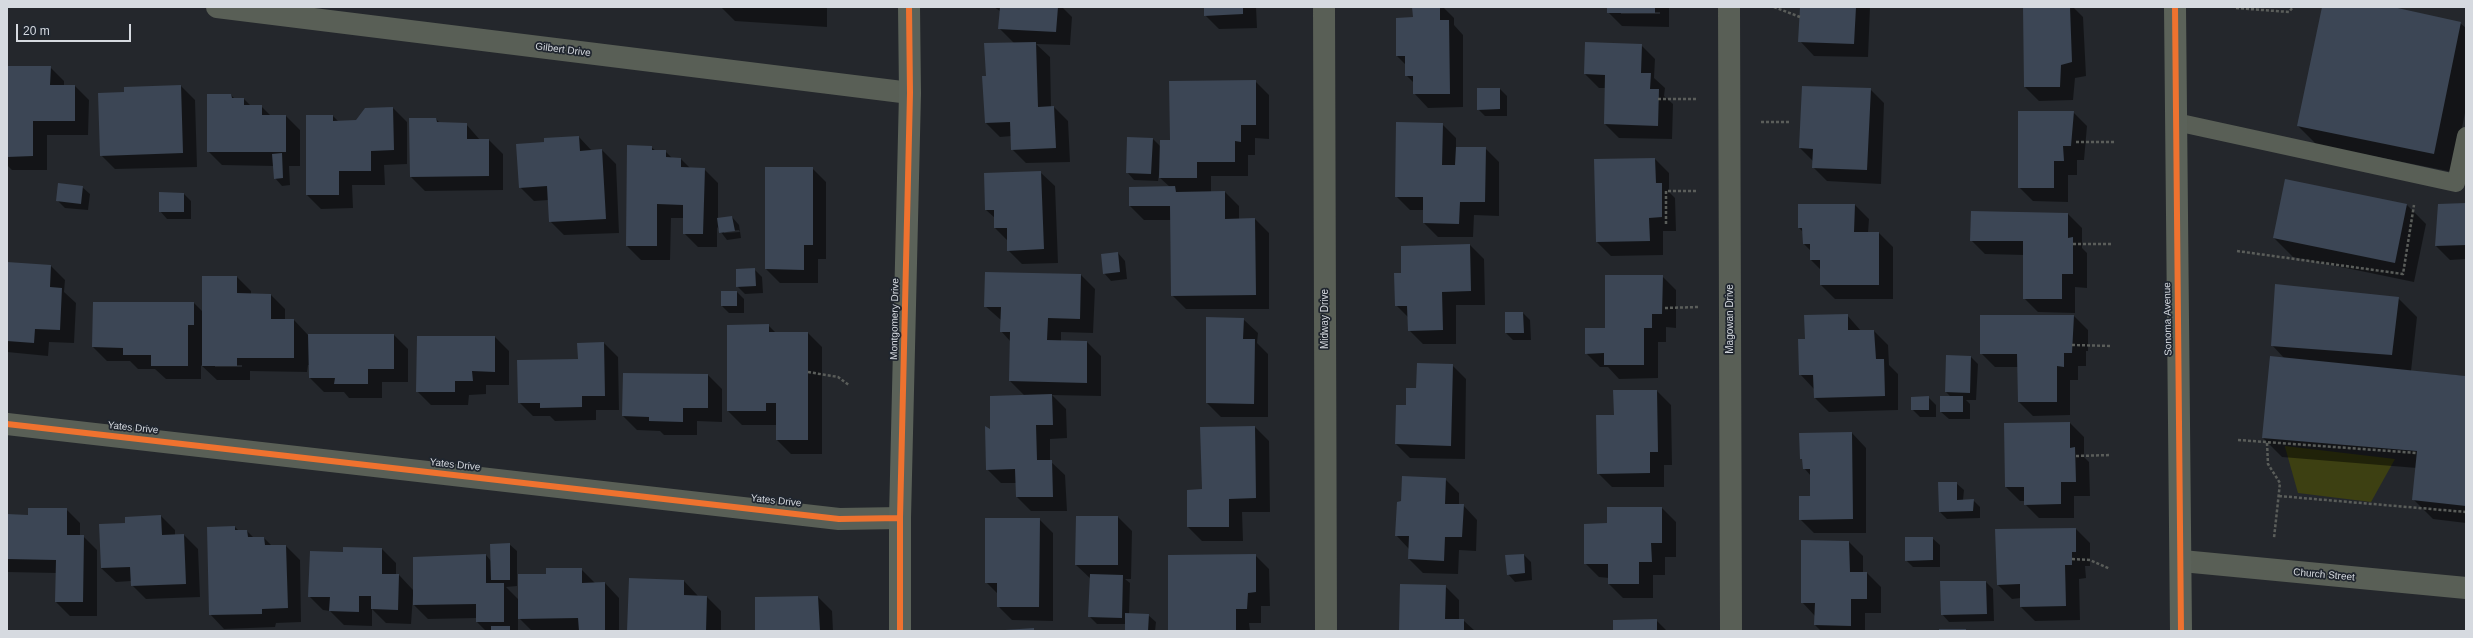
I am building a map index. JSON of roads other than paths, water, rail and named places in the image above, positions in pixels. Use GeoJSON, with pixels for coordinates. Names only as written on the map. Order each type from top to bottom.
{"type":"FeatureCollection","features":[{"type":"Feature","properties":{"kind":"main road","name":"Montgomery Drive"},"geometry":{"type":"LineString","coordinates":[[900,631],[900,518],[910,93],[909,7]]}},
{"type":"Feature","properties":{"kind":"main road","name":"Sonoma Avenue"},"geometry":{"type":"LineString","coordinates":[[2175,7],[2182,561],[2181,631]]}},
{"type":"Feature","properties":{"kind":"street","name":"Gilbert Drive"},"geometry":{"type":"LineString","coordinates":[[217,7],[910,93]]}},
{"type":"Feature","properties":{"kind":"street","name":"Midway Drive"},"geometry":{"type":"LineString","coordinates":[[1324,7],[1326,631]]}},
{"type":"Feature","properties":{"kind":"street","name":"Magowan Drive"},"geometry":{"type":"LineString","coordinates":[[1729,7],[1731,631]]}},
{"type":"Feature","properties":{"kind":"street","name":"Yates Drive"},"geometry":{"type":"LineString","coordinates":[[7,424],[839,519],[900,518]]}},
{"type":"Feature","properties":{"kind":"street","name":"Church Street"},"geometry":{"type":"LineString","coordinates":[[2182,561],[2466,588]]}},
{"type":"Feature","properties":{"kind":"lane"},"geometry":{"type":"LineString","coordinates":[[2176,122],[2456,184],[2466,136]]}}]}
